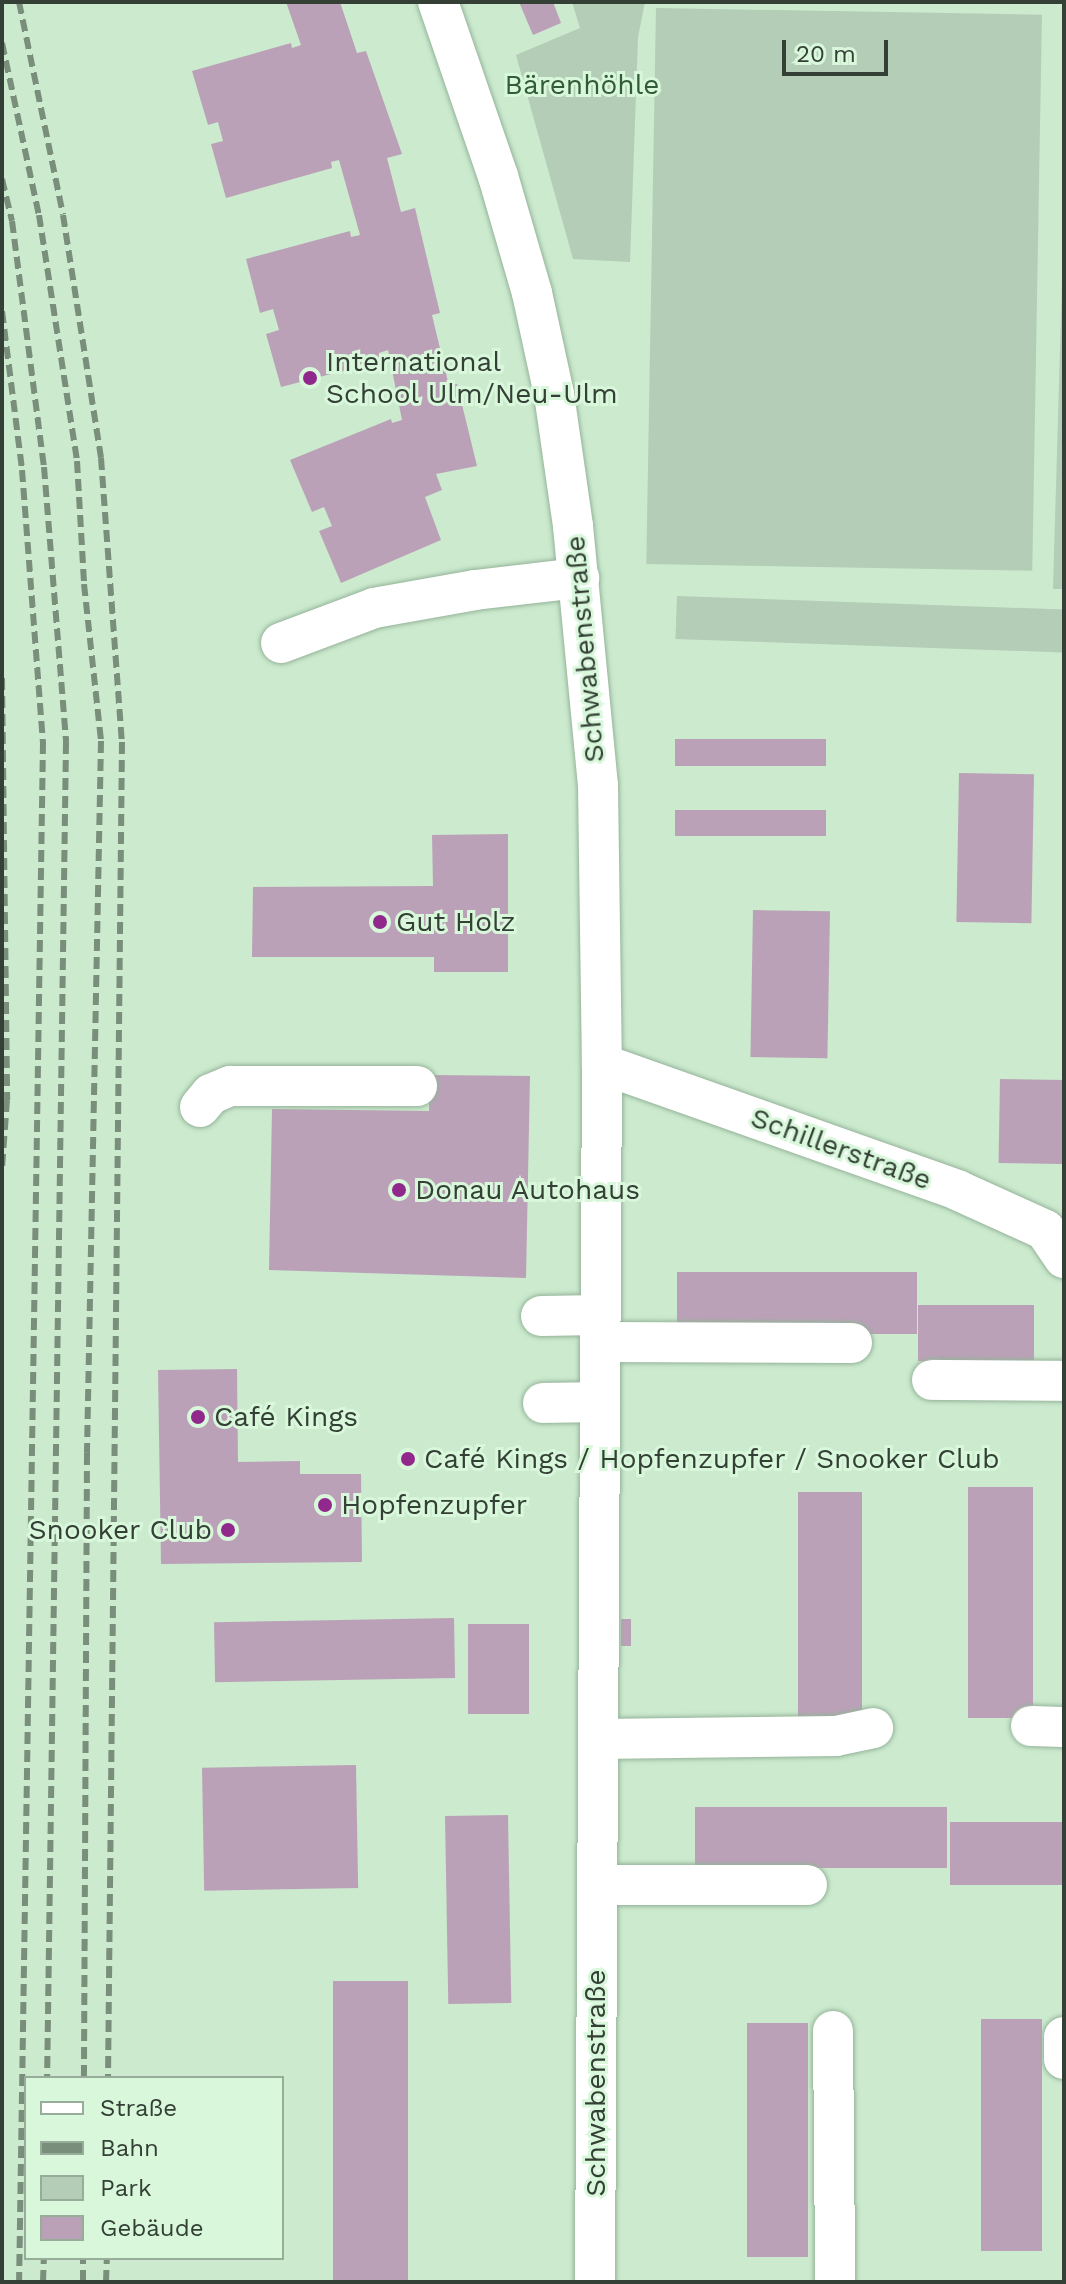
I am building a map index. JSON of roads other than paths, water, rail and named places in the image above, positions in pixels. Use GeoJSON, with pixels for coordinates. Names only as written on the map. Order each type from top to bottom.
{"type":"FeatureCollection","features":[{"type":"Feature","properties":{"kind":"street","name":"Schwabenstraße"},"geometry":{"type":"LineString","coordinates":[[438,2],[493,162],[532,293],[554,394],[579,578],[598,785],[602,1064],[595,2282]]}},
{"type":"Feature","properties":{"kind":"street"},"geometry":{"type":"LineString","coordinates":[[281,643],[374,608],[475,590],[579,578]]}},
{"type":"Feature","properties":{"kind":"street","name":"Schillerstraße"},"geometry":{"type":"LineString","coordinates":[[602,1064],[957,1190],[1045,1230],[1064,1258]]}},
{"type":"Feature","properties":{"kind":"street"},"geometry":{"type":"LineString","coordinates":[[200,1107],[211,1094],[230,1086],[417,1086]]}},
{"type":"Feature","properties":{"kind":"street"},"geometry":{"type":"LineString","coordinates":[[541,1316],[600,1329],[852,1343]]}},
{"type":"Feature","properties":{"kind":"street"},"geometry":{"type":"LineString","coordinates":[[932,1380],[1064,1381]]}},
{"type":"Feature","properties":{"kind":"street"},"geometry":{"type":"LineString","coordinates":[[543,1403],[600,1402]]}},
{"type":"Feature","properties":{"kind":"street"},"geometry":{"type":"LineString","coordinates":[[598,1739],[836,1736],[873,1728]]}},
{"type":"Feature","properties":{"kind":"street"},"geometry":{"type":"LineString","coordinates":[[597,1885],[807,1885]]}},
{"type":"Feature","properties":{"kind":"street"},"geometry":{"type":"LineString","coordinates":[[833,2031],[835,2282]]}},
{"type":"Feature","properties":{"kind":"street"},"geometry":{"type":"LineString","coordinates":[[1064,2037],[1064,2059]]}},
{"type":"Feature","properties":{"kind":"railway"},"geometry":{"type":"LineString","coordinates":[[19,2],[63,215],[101,458],[122,742],[108,2076]]}},
{"type":"Feature","properties":{"kind":"railway"},"geometry":{"type":"LineString","coordinates":[[2,43],[39,215],[77,461],[84,584],[101,741],[87,1453],[84,2076]]}},
{"type":"Feature","properties":{"kind":"railway"},"geometry":{"type":"LineString","coordinates":[[2,179],[12,221],[44,467],[66,742],[47,2076]]}},
{"type":"Feature","properties":{"kind":"railway"},"geometry":{"type":"LineString","coordinates":[[2,311],[22,470],[43,742],[19,2282]]}},
{"type":"Feature","properties":{"kind":"railway"},"geometry":{"type":"LineString","coordinates":[[2,678],[7,1100],[2,1168]]}},
{"type":"Feature","properties":{"kind":"railway"},"geometry":{"type":"LineString","coordinates":[[43,2282],[44,2260]]}},
{"type":"Feature","properties":{"kind":"railway"},"geometry":{"type":"LineString","coordinates":[[83,2260],[83,2282]]}},
{"type":"Feature","properties":{"kind":"railway"},"geometry":{"type":"LineString","coordinates":[[106,2282],[107,2260]]}},
{"type":"Feature","properties":{"kind":"place","name":"International School Ulm/Neu-Ulm"},"geometry":{"type":"Point","coordinates":[310,378]}},
{"type":"Feature","properties":{"kind":"place","name":"Gut Holz"},"geometry":{"type":"Point","coordinates":[380,922]}},
{"type":"Feature","properties":{"kind":"place","name":"Donau Autohaus"},"geometry":{"type":"Point","coordinates":[399,1190]}},
{"type":"Feature","properties":{"kind":"place","name":"Café Kings"},"geometry":{"type":"Point","coordinates":[198,1417]}},
{"type":"Feature","properties":{"kind":"place","name":"Café Kings / Hopfenzupfer / Snooker Club"},"geometry":{"type":"Point","coordinates":[408,1459]}},
{"type":"Feature","properties":{"kind":"place","name":"Hopfenzupfer"},"geometry":{"type":"Point","coordinates":[325,1505]}},
{"type":"Feature","properties":{"kind":"place","name":"Snooker Club"},"geometry":{"type":"Point","coordinates":[228,1530]}},
{"type":"Feature","properties":{"kind":"park label","name":"Bärenhöhle"},"geometry":{"type":"Point","coordinates":[582,85]}}]}
